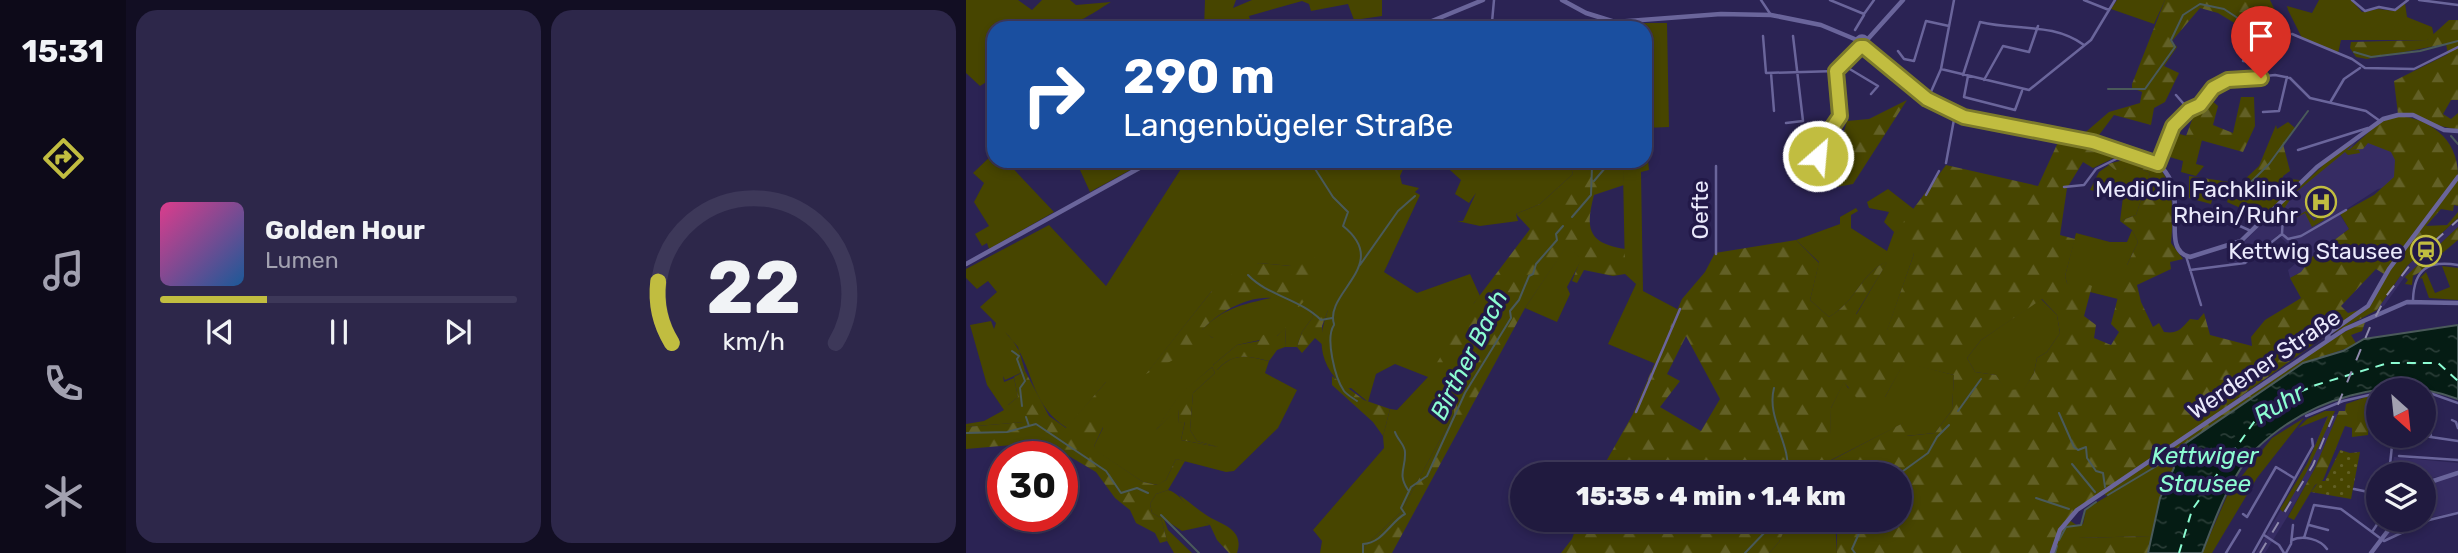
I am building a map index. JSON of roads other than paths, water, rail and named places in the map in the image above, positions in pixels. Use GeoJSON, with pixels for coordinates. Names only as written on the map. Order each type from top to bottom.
{"type":"FeatureCollection","features":[{"type":"Feature","properties":{"kind":"main road"},"geometry":{"type":"LineString","coordinates":[[1432,21],[1483,0]]}},
{"type":"Feature","properties":{"kind":"main road"},"geometry":{"type":"LineString","coordinates":[[1562,0],[1586,13],[1612,21]]}},
{"type":"Feature","properties":{"kind":"main road"},"geometry":{"type":"LineString","coordinates":[[1862,47],[1903,0]]}},
{"type":"Feature","properties":{"kind":"main road"},"geometry":{"type":"LineString","coordinates":[[1628,21],[1721,14],[1771,15],[1821,24],[1857,40],[1862,47],[1927,99],[1955,114],[2093,142],[2158,164],[2169,176],[2175,193],[2174,244],[2186,256],[2232,246],[2252,231],[2323,162],[2380,121],[2398,115],[2413,116],[2444,130],[2458,131]]}},
{"type":"Feature","properties":{"kind":"main road"},"geometry":{"type":"LineString","coordinates":[[1857,40],[1861,37],[1867,40]]}},
{"type":"Feature","properties":{"kind":"main road"},"geometry":{"type":"LineString","coordinates":[[966,264],[1139,168]]}},
{"type":"Feature","properties":{"kind":"main road"},"geometry":{"type":"LineString","coordinates":[[2327,340],[2329,333],[2368,306],[2389,269],[2458,177]]}},
{"type":"Feature","properties":{"kind":"main road","name":"Werdener Straße"},"geometry":{"type":"LineString","coordinates":[[2052,553],[2060,530],[2077,510],[2327,340],[2375,313],[2413,301],[2458,303]]}},
{"type":"Feature","properties":{"kind":"main road"},"geometry":{"type":"LineString","coordinates":[[2436,480],[2458,473]]}},
{"type":"Feature","properties":{"kind":"main road"},"geometry":{"type":"LineString","coordinates":[[2371,553],[2387,532]]}},
{"type":"Feature","properties":{"kind":"street"},"geometry":{"type":"LineString","coordinates":[[1492,21],[1494,0]]}},
{"type":"Feature","properties":{"kind":"street"},"geometry":{"type":"LineString","coordinates":[[1761,0],[1771,15]]}},
{"type":"Feature","properties":{"kind":"street"},"geometry":{"type":"LineString","coordinates":[[1830,0],[1864,14]]}},
{"type":"Feature","properties":{"kind":"street"},"geometry":{"type":"LineString","coordinates":[[1855,30],[1874,0]]}},
{"type":"Feature","properties":{"kind":"street"},"geometry":{"type":"LineString","coordinates":[[1930,94],[1941,69],[1954,0]]}},
{"type":"Feature","properties":{"kind":"street"},"geometry":{"type":"LineString","coordinates":[[2084,0],[2109,9]]}},
{"type":"Feature","properties":{"kind":"street"},"geometry":{"type":"LineString","coordinates":[[1941,69],[2022,91],[2033,88],[2043,77],[2085,46],[2099,30],[2115,0]]}},
{"type":"Feature","properties":{"kind":"street"},"geometry":{"type":"LineString","coordinates":[[2352,0],[2365,11],[2379,7],[2395,10],[2408,0]]}},
{"type":"Feature","properties":{"kind":"street"},"geometry":{"type":"LineString","coordinates":[[2419,0],[2458,5]]}},
{"type":"Feature","properties":{"kind":"street"},"geometry":{"type":"LineString","coordinates":[[1898,51],[1903,59],[1914,61],[1926,21],[1949,26]]}},
{"type":"Feature","properties":{"kind":"street"},"geometry":{"type":"LineString","coordinates":[[1962,75],[1980,22],[2007,29],[2038,26],[2085,46]]}},
{"type":"Feature","properties":{"kind":"street"},"geometry":{"type":"LineString","coordinates":[[1984,80],[2003,46],[2029,52],[2038,26]]}},
{"type":"Feature","properties":{"kind":"street"},"geometry":{"type":"LineString","coordinates":[[2292,34],[2352,59],[2361,68]]}},
{"type":"Feature","properties":{"kind":"street"},"geometry":{"type":"LineString","coordinates":[[1763,36],[1774,111]]}},
{"type":"Feature","properties":{"kind":"street"},"geometry":{"type":"LineString","coordinates":[[1786,122],[1803,121],[1793,36]]}},
{"type":"Feature","properties":{"kind":"street"},"geometry":{"type":"LineString","coordinates":[[1769,73],[1836,71],[1862,47]]}},
{"type":"Feature","properties":{"kind":"street"},"geometry":{"type":"LineString","coordinates":[[2331,101],[2344,79],[2361,68],[2414,69],[2458,47]]}},
{"type":"Feature","properties":{"kind":"street"},"geometry":{"type":"LineString","coordinates":[[2243,61],[2257,62],[2261,78]]}},
{"type":"Feature","properties":{"kind":"street"},"geometry":{"type":"LineString","coordinates":[[1843,65],[1878,86],[1871,94]]}},
{"type":"Feature","properties":{"kind":"street"},"geometry":{"type":"LineString","coordinates":[[1818,156],[1823,141],[1840,116],[1836,71]]}},
{"type":"Feature","properties":{"kind":"street"},"geometry":{"type":"LineString","coordinates":[[1968,76],[1964,96],[1989,104],[2015,110],[2022,91]]}},
{"type":"Feature","properties":{"kind":"street"},"geometry":{"type":"LineString","coordinates":[[2263,112],[2279,111],[2287,77]]}},
{"type":"Feature","properties":{"kind":"street"},"geometry":{"type":"LineString","coordinates":[[2158,164],[2170,132],[2189,110],[2200,105],[2222,82],[2287,77],[2296,80],[2310,98],[2366,111],[2380,121]]}},
{"type":"Feature","properties":{"kind":"street"},"geometry":{"type":"LineString","coordinates":[[2176,95],[2189,110]]}},
{"type":"Feature","properties":{"kind":"street"},"geometry":{"type":"LineString","coordinates":[[1945,163],[1955,114]]}},
{"type":"Feature","properties":{"kind":"street"},"geometry":{"type":"LineString","coordinates":[[2298,150],[2368,128]]}},
{"type":"Feature","properties":{"kind":"street"},"geometry":{"type":"LineString","coordinates":[[2064,187],[2084,185],[2096,169],[2120,157],[2124,151]]}},
{"type":"Feature","properties":{"kind":"street","name":"Oefte"},"geometry":{"type":"LineString","coordinates":[[1716,166],[1716,254]]}},
{"type":"Feature","properties":{"kind":"street"},"geometry":{"type":"LineString","coordinates":[[1926,195],[1940,172]]}},
{"type":"Feature","properties":{"kind":"street"},"geometry":{"type":"LineString","coordinates":[[2275,207],[2284,217],[2283,234],[2287,239],[2301,236],[2346,210]]}},
{"type":"Feature","properties":{"kind":"street"},"geometry":{"type":"LineString","coordinates":[[2191,216],[2221,218],[2252,231]]}},
{"type":"Feature","properties":{"kind":"street"},"geometry":{"type":"LineString","coordinates":[[2190,270],[2245,263],[2283,234]]}},
{"type":"Feature","properties":{"kind":"street"},"geometry":{"type":"LineString","coordinates":[[2186,256],[2201,305]]}},
{"type":"Feature","properties":{"kind":"street"},"geometry":{"type":"LineString","coordinates":[[2413,301],[2414,281],[2424,270],[2440,263],[2458,265]]}},
{"type":"Feature","properties":{"kind":"street"},"geometry":{"type":"LineString","coordinates":[[1636,412],[1680,309]]}},
{"type":"Feature","properties":{"kind":"street"},"geometry":{"type":"LineString","coordinates":[[2306,416],[2343,401],[2366,396]]}},
{"type":"Feature","properties":{"kind":"street"},"geometry":{"type":"LineString","coordinates":[[2436,396],[2458,403]]}},
{"type":"Feature","properties":{"kind":"street"},"geometry":{"type":"LineString","coordinates":[[2452,420],[2458,428]]}},
{"type":"Feature","properties":{"kind":"street"},"geometry":{"type":"LineString","coordinates":[[2436,437],[2458,441]]}},
{"type":"Feature","properties":{"kind":"street"},"geometry":{"type":"LineString","coordinates":[[2253,553],[2313,446],[2312,439]]}},
{"type":"Feature","properties":{"kind":"street"},"geometry":{"type":"LineString","coordinates":[[2399,456],[2458,460]]}},
{"type":"Feature","properties":{"kind":"street"},"geometry":{"type":"LineString","coordinates":[[2243,514],[2247,517],[2276,467],[2294,478]]}},
{"type":"Feature","properties":{"kind":"street"},"geometry":{"type":"LineString","coordinates":[[2354,489],[2366,492]]}},
{"type":"Feature","properties":{"kind":"street"},"geometry":{"type":"LineString","coordinates":[[2304,538],[2314,505],[2341,509],[2366,528]]}},
{"type":"Feature","properties":{"kind":"street"},"geometry":{"type":"LineString","coordinates":[[2372,532],[2381,540],[2429,520],[2458,513]]}},
{"type":"Feature","properties":{"kind":"street"},"geometry":{"type":"LineString","coordinates":[[2285,553],[2292,540],[2293,525]]}},
{"type":"Feature","properties":{"kind":"street"},"geometry":{"type":"LineString","coordinates":[[2309,525],[2328,530]]}},
{"type":"Feature","properties":{"kind":"street"},"geometry":{"type":"LineString","coordinates":[[2227,553],[2240,530]]}},
{"type":"Feature","properties":{"kind":"street"},"geometry":{"type":"LineString","coordinates":[[2264,535],[2281,546],[2285,553]]}},
{"type":"Feature","properties":{"kind":"street"},"geometry":{"type":"LineString","coordinates":[[2292,540],[2304,538],[2319,541],[2327,549]]}},
{"type":"Feature","properties":{"kind":"water","name":"Kettwiger Stausee"},"geometry":{"type":"Polygon","coordinates":[[[2458,325],[2458,399],[2436,393],[2436,378],[2366,378],[2366,393],[2325,404],[2300,416],[2256,449],[2238,472],[2224,498],[2202,553],[2148,553],[2160,498],[2174,468],[2170,454],[2303,363],[2343,351],[2364,339],[2458,325]]]}},
{"type":"Feature","properties":{"kind":"waterway"},"geometry":{"type":"LineString","coordinates":[[2108,89],[2145,89],[2175,47],[2171,40],[2183,15],[2200,4],[2224,9],[2268,38]]}},
{"type":"Feature","properties":{"kind":"waterway"},"geometry":{"type":"LineString","coordinates":[[2274,38],[2290,37]]}},
{"type":"Feature","properties":{"kind":"waterway"},"geometry":{"type":"LineString","coordinates":[[2354,52],[2371,57],[2420,51],[2458,41]]}},
{"type":"Feature","properties":{"kind":"waterway"},"geometry":{"type":"LineString","coordinates":[[2251,182],[2269,164],[2308,111]]}},
{"type":"Feature","properties":{"kind":"waterway"},"geometry":{"type":"LineString","coordinates":[[2451,136],[2458,144]]}},
{"type":"Feature","properties":{"kind":"waterway"},"geometry":{"type":"LineString","coordinates":[[1314,168],[1333,197],[1348,212],[1343,226],[1356,240],[1361,253],[1359,266],[1338,301],[1334,324]]}},
{"type":"Feature","properties":{"kind":"waterway","name":"Birther Bach"},"geometry":{"type":"LineString","coordinates":[[1572,217],[1591,195],[1592,168]]}},
{"type":"Feature","properties":{"kind":"waterway"},"geometry":{"type":"LineString","coordinates":[[1594,181],[1605,168]]}},
{"type":"Feature","properties":{"kind":"waterway"},"geometry":{"type":"LineString","coordinates":[[1360,265],[1398,211],[1415,196]]}},
{"type":"Feature","properties":{"kind":"waterway","name":"Birther Bach"},"geometry":{"type":"LineString","coordinates":[[1363,553],[1363,544],[1376,540],[1405,514],[1401,508],[1411,487],[1427,476],[1465,393],[1511,318],[1510,311],[1519,300],[1536,264],[1557,240],[1556,234],[1563,226]]}},
{"type":"Feature","properties":{"kind":"waterway"},"geometry":{"type":"LineString","coordinates":[[1248,275],[1265,288],[1304,307],[1321,320],[1332,318]]}},
{"type":"Feature","properties":{"kind":"waterway"},"geometry":{"type":"LineString","coordinates":[[1334,325],[1330,339],[1335,368],[1344,391],[1357,401]]}},
{"type":"Feature","properties":{"kind":"waterway"},"geometry":{"type":"LineString","coordinates":[[1012,351],[1019,356],[1017,359],[1025,381],[1020,388],[1022,406]]}},
{"type":"Feature","properties":{"kind":"waterway"},"geometry":{"type":"LineString","coordinates":[[1958,411],[1981,379]]}},
{"type":"Feature","properties":{"kind":"waterway"},"geometry":{"type":"LineString","coordinates":[[1774,388],[1773,410],[1788,462]]}},
{"type":"Feature","properties":{"kind":"waterway"},"geometry":{"type":"LineString","coordinates":[[2059,413],[2074,447],[2078,450],[2086,447],[2087,458],[2096,471],[2103,473],[2105,487]]}},
{"type":"Feature","properties":{"kind":"waterway"},"geometry":{"type":"LineString","coordinates":[[1026,417],[1029,426]]}},
{"type":"Feature","properties":{"kind":"waterway"},"geometry":{"type":"LineString","coordinates":[[966,433],[1007,432],[1036,424],[1106,471],[1121,493],[1137,488],[1148,493]]}},
{"type":"Feature","properties":{"kind":"waterway"},"geometry":{"type":"LineString","coordinates":[[1912,465],[1928,453],[1937,437],[1949,425]]}},
{"type":"Feature","properties":{"kind":"waterway"},"geometry":{"type":"LineString","coordinates":[[1395,432],[1405,449],[1402,475],[1408,490]]}},
{"type":"Feature","properties":{"kind":"waterway"},"geometry":{"type":"LineString","coordinates":[[2108,495],[2170,458]]}},
{"type":"Feature","properties":{"kind":"waterway"},"geometry":{"type":"LineString","coordinates":[[2072,464],[2095,492]]}},
{"type":"Feature","properties":{"kind":"waterway"},"geometry":{"type":"LineString","coordinates":[[2036,498],[2069,509]]}},
{"type":"Feature","properties":{"kind":"waterway"},"geometry":{"type":"LineString","coordinates":[[2059,540],[2066,527],[2081,525],[2085,510],[2096,502]]}},
{"type":"Feature","properties":{"kind":"waterway"},"geometry":{"type":"LineString","coordinates":[[1161,515],[1199,553]]}},
{"type":"Feature","properties":{"kind":"waterway"},"geometry":{"type":"LineString","coordinates":[[1745,553],[1765,532]]}},
{"type":"Feature","properties":{"kind":"waterway"},"geometry":{"type":"LineString","coordinates":[[1855,553],[1852,549],[1860,532]]}},
{"type":"Feature","properties":{"kind":"waterway"},"geometry":{"type":"LineString","coordinates":[[2055,553],[2057,546]]}},
{"type":"Feature","properties":{"kind":"railway"},"geometry":{"type":"LineString","coordinates":[[2260,553],[2313,465],[2370,327],[2387,295],[2414,260],[2458,220]]}},
{"type":"Feature","properties":{"kind":"place","name":"MediClin Fachklinik Rhein/Ruhr"},"geometry":{"type":"Point","coordinates":[2321,202]}},
{"type":"Feature","properties":{"kind":"place","name":"Kettwig Stausee"},"geometry":{"type":"Point","coordinates":[2426,251]}},
{"type":"Feature","properties":{"kind":"water label","name":"Ruhr"},"geometry":{"type":"Point","coordinates":[2279,404]}}]}
